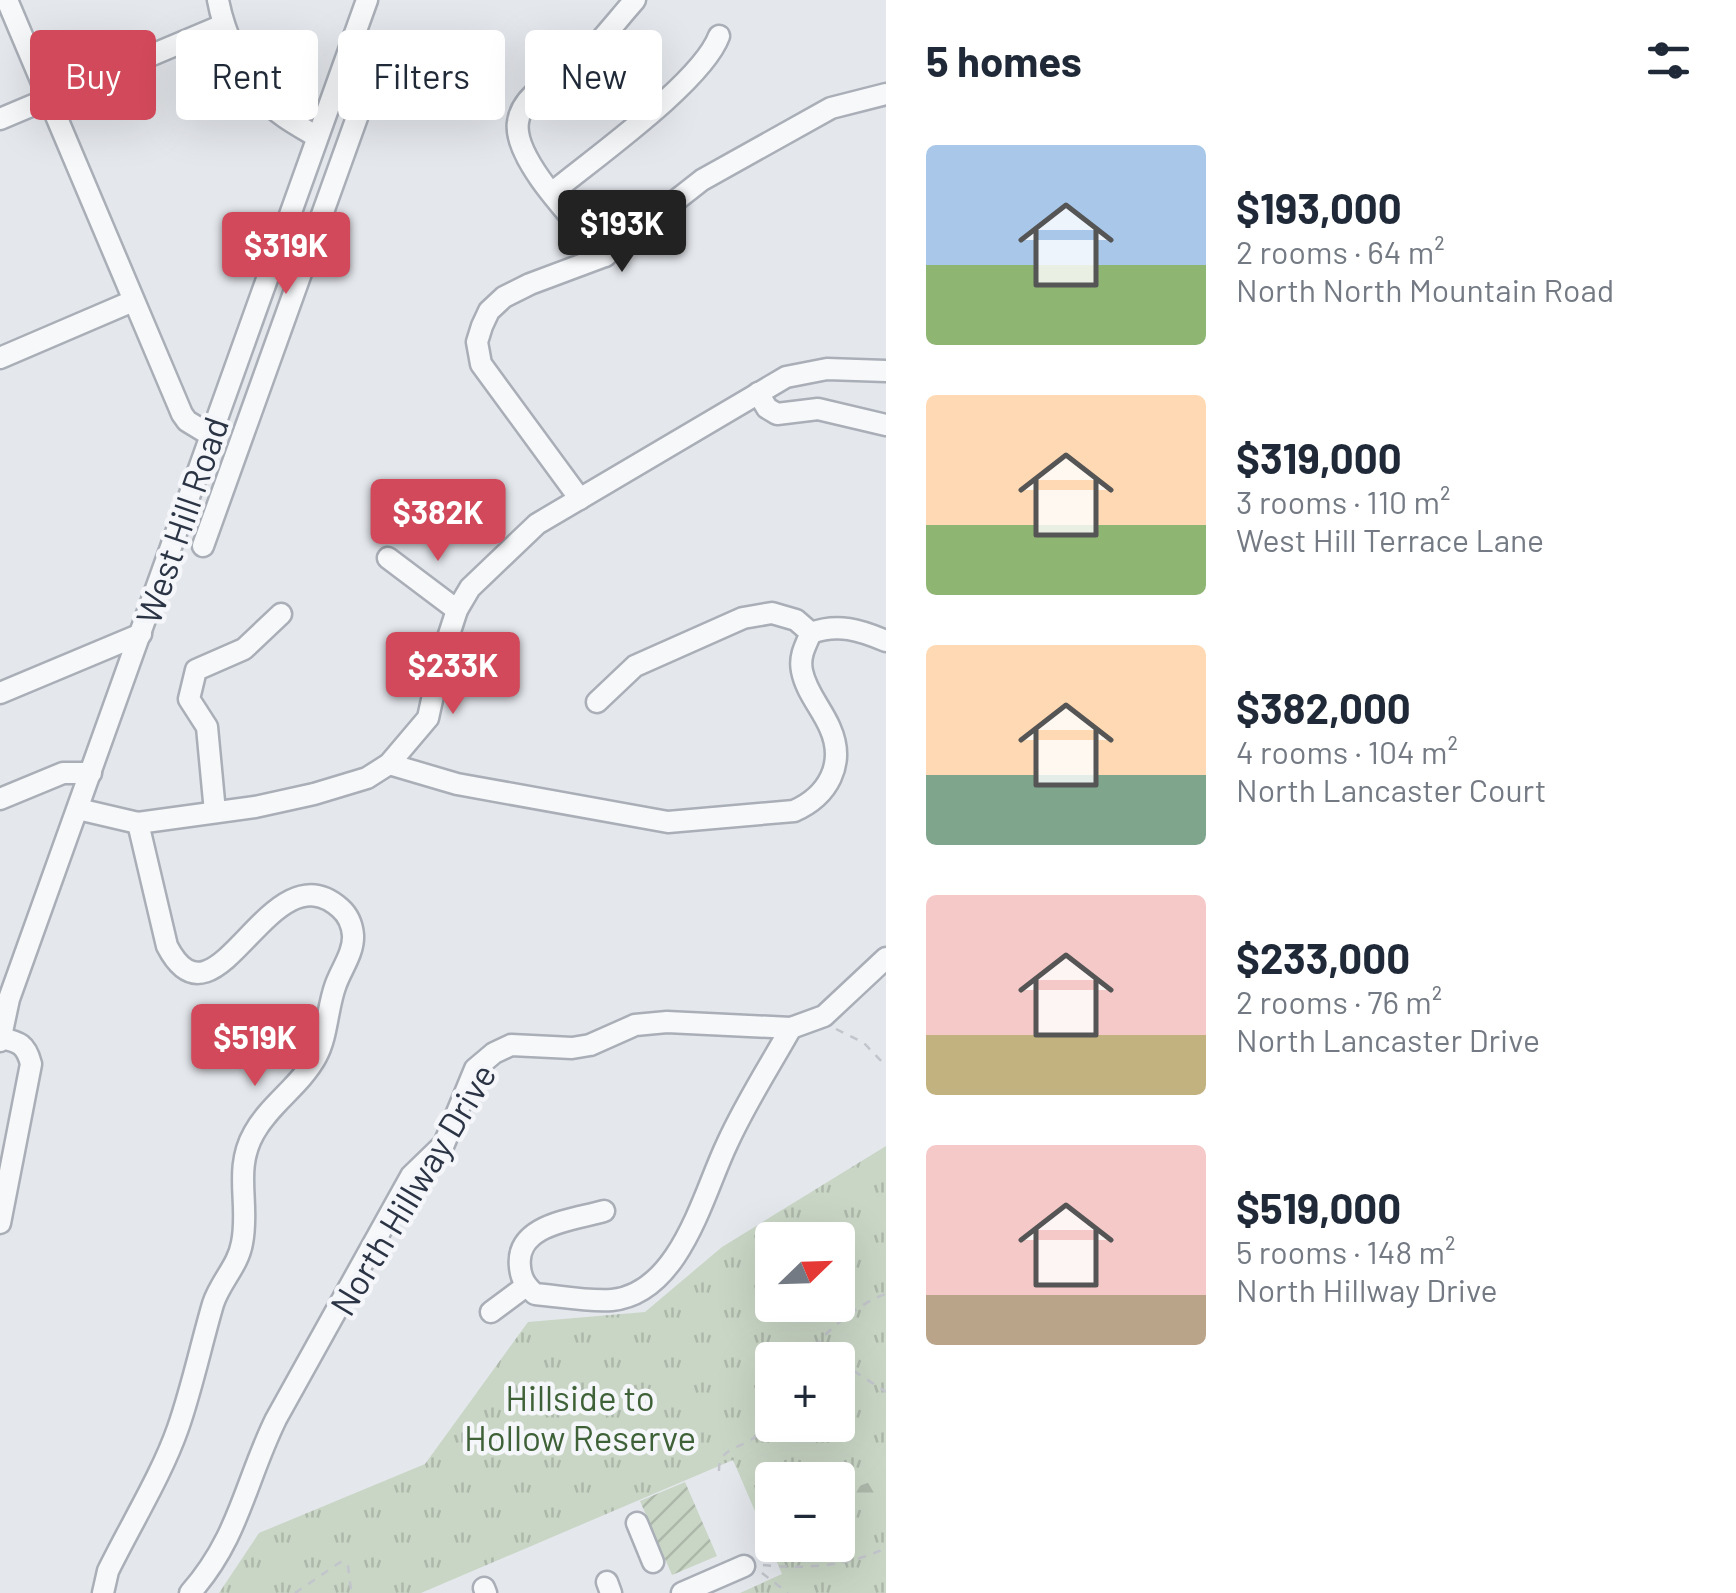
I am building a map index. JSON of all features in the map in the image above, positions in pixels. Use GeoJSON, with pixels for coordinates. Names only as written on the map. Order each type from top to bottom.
{"type":"FeatureCollection","features":[{"type":"Feature","properties":{"kind":"street"},"geometry":{"type":"LineString","coordinates":[[6,0],[30,58]]}},
{"type":"Feature","properties":{"kind":"street"},"geometry":{"type":"LineString","coordinates":[[218,0],[223,26],[260,97],[318,137]]}},
{"type":"Feature","properties":{"kind":"street","name":"West Hill Road"},"geometry":{"type":"LineString","coordinates":[[0,1040],[5,1000],[78,809],[367,0]]}},
{"type":"Feature","properties":{"kind":"street"},"geometry":{"type":"LineString","coordinates":[[605,256],[529,162],[520,142],[518,120],[532,96],[588,54],[635,0]]}},
{"type":"Feature","properties":{"kind":"street"},"geometry":{"type":"LineString","coordinates":[[156,54],[223,26]]}},
{"type":"Feature","properties":{"kind":"street"},"geometry":{"type":"LineString","coordinates":[[553,192],[680,88],[704,64],[719,36]]}},
{"type":"Feature","properties":{"kind":"street"},"geometry":{"type":"LineString","coordinates":[[580,499],[480,364],[477,342],[489,311],[530,284],[605,256],[702,180],[831,108],[886,94]]}},
{"type":"Feature","properties":{"kind":"street"},"geometry":{"type":"LineString","coordinates":[[0,119],[30,106]]}},
{"type":"Feature","properties":{"kind":"street"},"geometry":{"type":"LineString","coordinates":[[56,120],[182,414],[210,435]]}},
{"type":"Feature","properties":{"kind":"street"},"geometry":{"type":"LineString","coordinates":[[203,546],[356,120]]}},
{"type":"Feature","properties":{"kind":"street"},"geometry":{"type":"LineString","coordinates":[[290,212],[318,224]]}},
{"type":"Feature","properties":{"kind":"street"},"geometry":{"type":"LineString","coordinates":[[0,358],[133,302]]}},
{"type":"Feature","properties":{"kind":"street"},"geometry":{"type":"LineString","coordinates":[[78,809],[138,823],[314,794],[367,778],[388,764],[428,718],[441,659],[470,588],[537,524],[786,377],[808,370],[886,371]]}},
{"type":"Feature","properties":{"kind":"street"},"geometry":{"type":"LineString","coordinates":[[758,393],[767,408],[777,414],[818,410],[886,425]]}},
{"type":"Feature","properties":{"kind":"street"},"geometry":{"type":"LineString","coordinates":[[388,558],[458,610]]}},
{"type":"Feature","properties":{"kind":"street"},"geometry":{"type":"LineString","coordinates":[[597,702],[634,666],[743,618],[772,612],[796,620],[811,634]]}},
{"type":"Feature","properties":{"kind":"street"},"geometry":{"type":"LineString","coordinates":[[215,812],[207,727],[189,699],[190,685],[196,670],[244,649],[280,614]]}},
{"type":"Feature","properties":{"kind":"street"},"geometry":{"type":"LineString","coordinates":[[388,764],[457,784],[668,822],[794,812],[826,789],[835,773],[832,730],[801,670],[801,653],[811,634],[825,628],[847,628],[886,641]]}},
{"type":"Feature","properties":{"kind":"street"},"geometry":{"type":"LineString","coordinates":[[0,693],[141,634]]}},
{"type":"Feature","properties":{"kind":"street"},"geometry":{"type":"LineString","coordinates":[[0,799],[63,773],[91,773]]}},
{"type":"Feature","properties":{"kind":"street"},"geometry":{"type":"LineString","coordinates":[[103,1593],[108,1570],[177,1432],[215,1299],[236,1264],[242,1244],[240,1179],[244,1154],[268,1112],[318,1054],[334,988],[354,937],[345,912],[330,900],[294,898],[280,905],[222,964],[208,972],[190,974],[176,964],[167,946],[138,823]]}},
{"type":"Feature","properties":{"kind":"street","name":"North Hillway Drive"},"geometry":{"type":"LineString","coordinates":[[190,1593],[225,1546],[242,1512],[256,1459],[276,1419],[411,1176],[444,1144],[475,1070],[494,1053],[511,1045],[572,1048],[635,1025],[667,1022],[791,1028],[824,1016],[886,958]]}},
{"type":"Feature","properties":{"kind":"street"},"geometry":{"type":"LineString","coordinates":[[604,1212],[534,1232],[518,1256],[526,1286],[535,1294],[613,1300],[650,1283],[680,1250],[698,1218],[727,1144],[791,1028]]}},
{"type":"Feature","properties":{"kind":"street"},"geometry":{"type":"LineString","coordinates":[[0,1040],[20,1043],[28,1050],[30,1064],[0,1223]]}},
{"type":"Feature","properties":{"kind":"street"},"geometry":{"type":"LineString","coordinates":[[491,1312],[526,1286]]}},
{"type":"Feature","properties":{"kind":"street"},"geometry":{"type":"LineString","coordinates":[[636,1523],[653,1562]]}},
{"type":"Feature","properties":{"kind":"street"},"geometry":{"type":"LineString","coordinates":[[682,1593],[750,1566]]}},
{"type":"Feature","properties":{"kind":"path"},"geometry":{"type":"LineString","coordinates":[[824,1016],[841,1033],[875,1052],[886,1066]]}},
{"type":"Feature","properties":{"kind":"path"},"geometry":{"type":"LineString","coordinates":[[820,1342],[886,1294]]}},
{"type":"Feature","properties":{"kind":"path"},"geometry":{"type":"LineString","coordinates":[[855,1372],[886,1392]]}},
{"type":"Feature","properties":{"kind":"path"},"geometry":{"type":"LineString","coordinates":[[719,1471],[719,1460],[725,1453],[755,1438]]}},
{"type":"Feature","properties":{"kind":"path"},"geometry":{"type":"LineString","coordinates":[[750,1566],[800,1569],[836,1565],[886,1548]]}},
{"type":"Feature","properties":{"kind":"path"},"geometry":{"type":"LineString","coordinates":[[295,1593],[342,1562],[348,1566],[351,1590],[355,1593]]}},
{"type":"Feature","properties":{"kind":"path"},"geometry":{"type":"LineString","coordinates":[[750,1566],[788,1593]]}},
{"type":"Feature","properties":{"kind":"green space","name":"Hillside to Hollow Reserve"},"geometry":{"type":"Polygon","coordinates":[[[886,1146],[886,1593],[740,1593],[782,1574],[777,1562],[855,1562],[855,1462],[755,1462],[755,1511],[733,1460],[421,1593],[219,1593],[259,1533],[425,1464],[528,1322],[645,1312],[722,1247],[755,1227],[755,1322],[855,1322],[855,1222],[763,1222],[886,1146]]]}},
{"type":"Feature","properties":{"kind":"green space"},"geometry":{"type":"Polygon","coordinates":[[[886,1476],[886,1499],[855,1511],[855,1488],[886,1476]]]}},
{"type":"Feature","properties":{"kind":"green space"},"geometry":{"type":"Polygon","coordinates":[[[685,1482],[717,1556],[672,1575],[640,1501],[685,1482]]]}}]}
